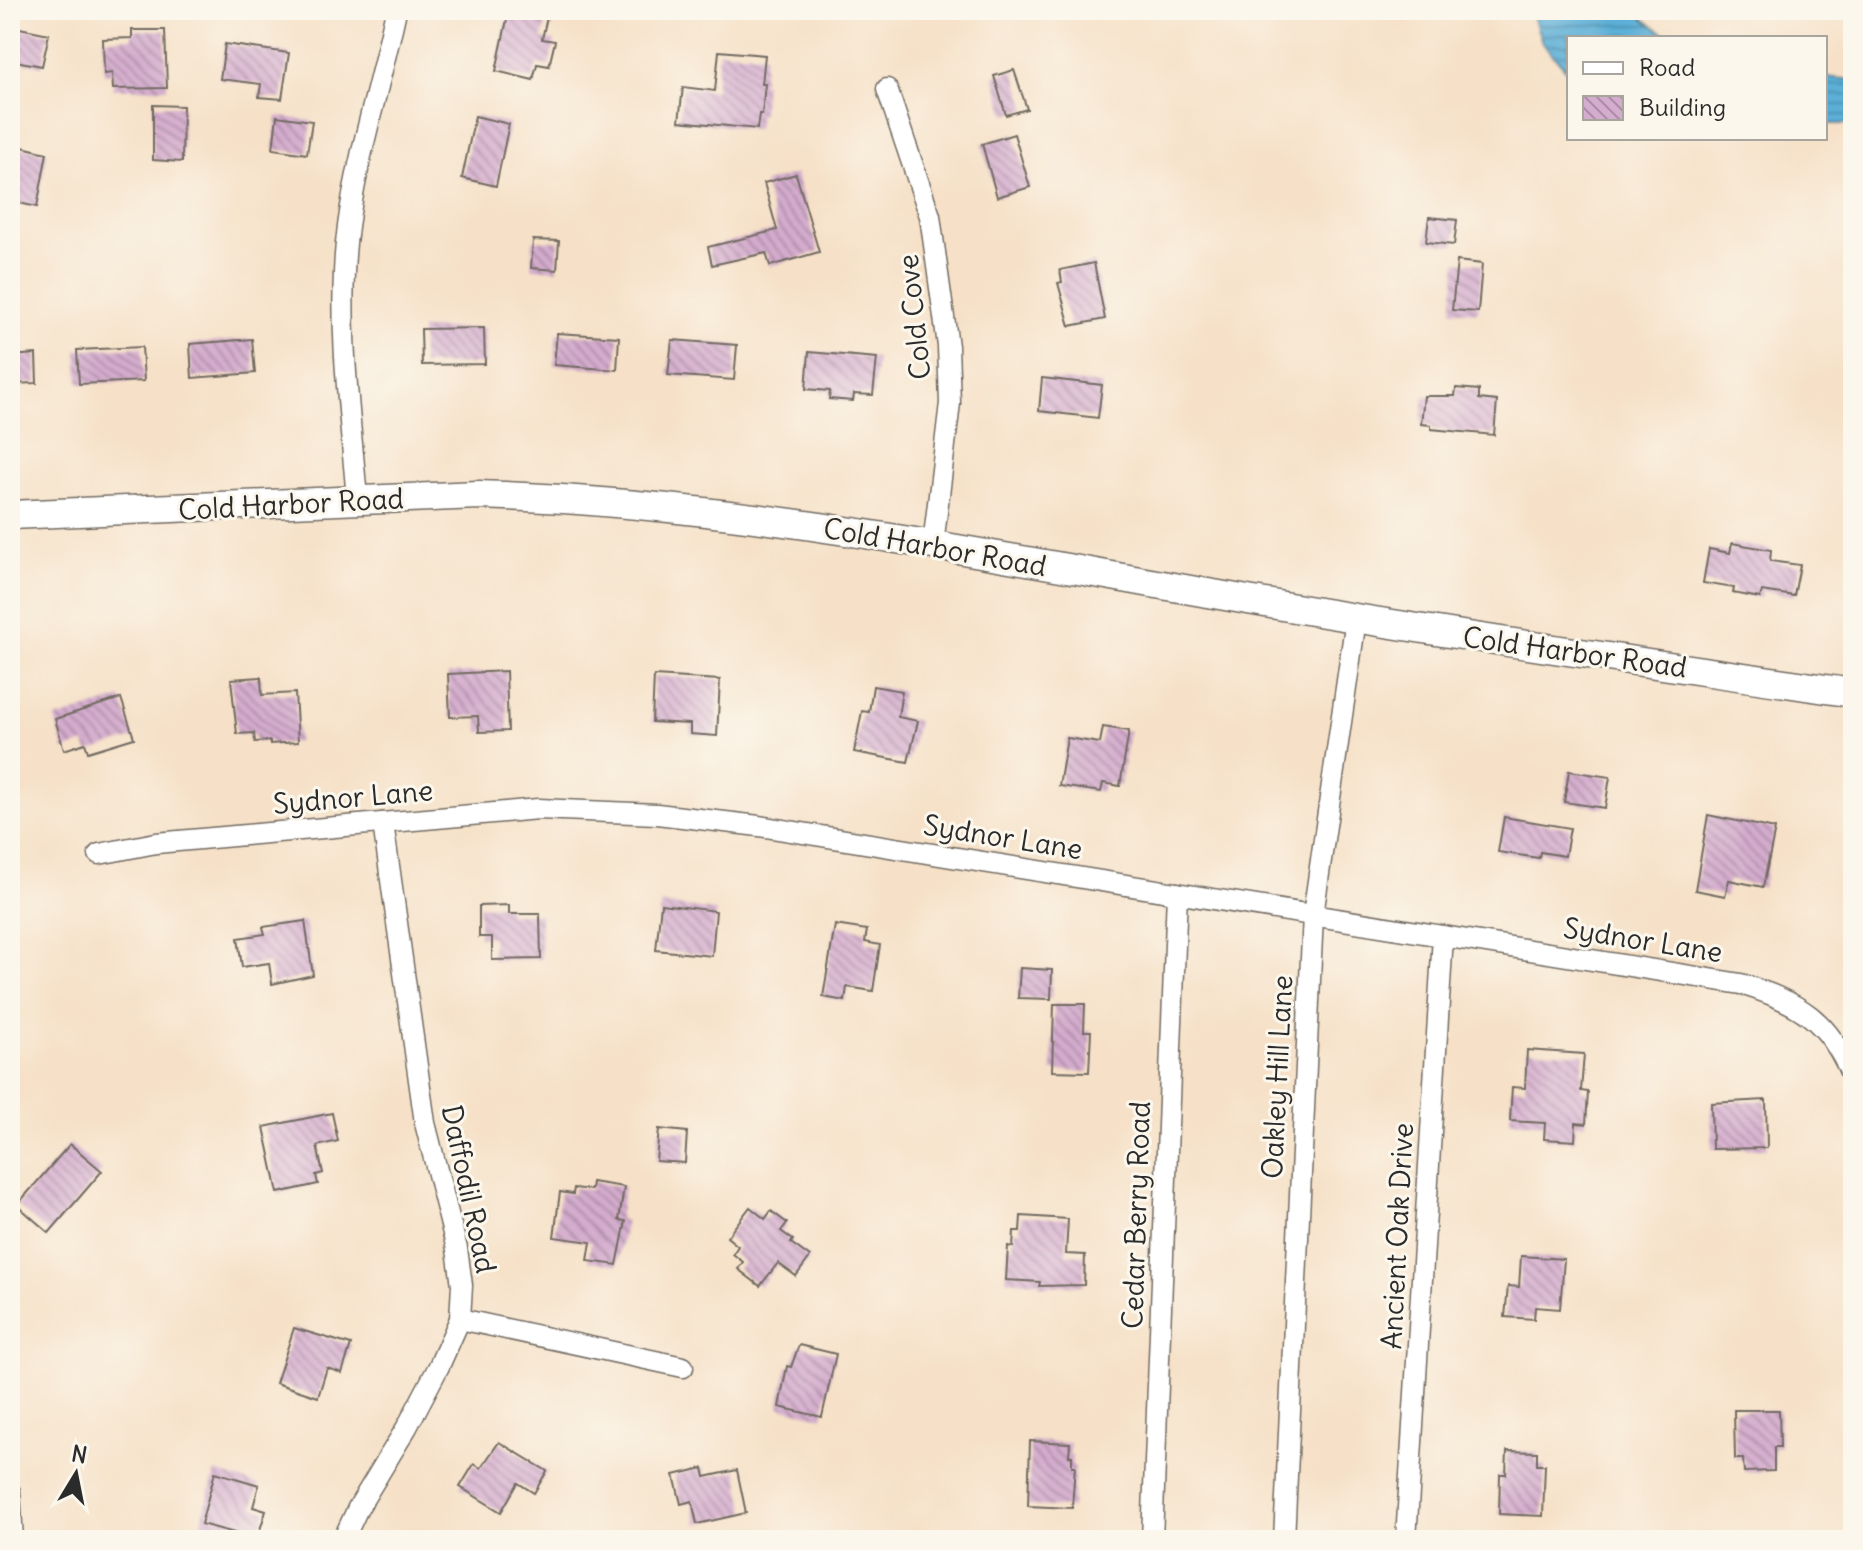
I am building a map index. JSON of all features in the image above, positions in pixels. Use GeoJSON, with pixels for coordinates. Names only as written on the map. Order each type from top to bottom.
{"type":"FeatureCollection","features":[{"type":"Feature","properties":{"kind":"main road","name":"Cold Harbor Road"},"geometry":{"type":"LineString","coordinates":[[10,515],[478,495],[556,497],[675,508],[933,545],[1356,619],[1853,693]]}},
{"type":"Feature","properties":{"kind":"street"},"geometry":{"type":"LineString","coordinates":[[357,499],[345,330],[347,242],[356,186],[396,10]]}},
{"type":"Feature","properties":{"kind":"street","name":"Cold Cove"},"geometry":{"type":"LineString","coordinates":[[887,89],[930,216],[948,346],[950,403],[933,545]]}},
{"type":"Feature","properties":{"kind":"street","name":"Oakley Hill Lane"},"geometry":{"type":"LineString","coordinates":[[1284,1540],[1313,915],[1356,619]]}},
{"type":"Feature","properties":{"kind":"street","name":"Sydnor Lane"},"geometry":{"type":"LineString","coordinates":[[99,854],[156,843],[538,809],[657,814],[759,826],[1741,984],[1779,996],[1808,1013],[1829,1036],[1853,1079]]}},
{"type":"Feature","properties":{"kind":"street","name":"Daffodil Road"},"geometry":{"type":"LineString","coordinates":[[343,1540],[358,1508],[420,1402],[460,1319],[462,1285],[457,1249],[425,1123],[383,823]]}},
{"type":"Feature","properties":{"kind":"street","name":"Cedar Berry Road"},"geometry":{"type":"LineString","coordinates":[[1152,1540],[1177,893]]}},
{"type":"Feature","properties":{"kind":"street","name":"Ancient Oak Drive"},"geometry":{"type":"LineString","coordinates":[[1406,1540],[1443,936]]}},
{"type":"Feature","properties":{"kind":"street"},"geometry":{"type":"LineString","coordinates":[[460,1319],[683,1367]]}},
{"type":"Feature","properties":{"kind":"street"},"geometry":{"type":"LineString","coordinates":[[10,1492],[13,1540]]}},
{"type":"Feature","properties":{"kind":"water"},"geometry":{"type":"Polygon","coordinates":[[[1531,10],[1637,10],[1645,20],[1668,36],[1567,36],[1567,71],[1542,42],[1531,10]]]}},
{"type":"Feature","properties":{"kind":"water"},"geometry":{"type":"Polygon","coordinates":[[[1827,77],[1853,80],[1853,124],[1827,124],[1827,77]]]}},
{"type":"Feature","properties":{"kind":"building"},"geometry":{"type":"Polygon","coordinates":[[[509,10],[547,17],[542,39],[555,41],[549,66],[537,64],[533,80],[496,71],[509,10]]]}},
{"type":"Feature","properties":{"kind":"building"},"geometry":{"type":"Polygon","coordinates":[[[10,26],[49,34],[42,66],[10,60],[10,26]]]}},
{"type":"Feature","properties":{"kind":"building"},"geometry":{"type":"Polygon","coordinates":[[[132,30],[165,30],[167,88],[113,89],[112,73],[104,74],[103,39],[132,38],[132,30]]]}},
{"type":"Feature","properties":{"kind":"building"},"geometry":{"type":"Polygon","coordinates":[[[225,44],[289,53],[282,99],[259,97],[261,84],[220,79],[225,44]]]}},
{"type":"Feature","properties":{"kind":"building"},"geometry":{"type":"Polygon","coordinates":[[[719,51],[765,55],[762,114],[759,114],[757,129],[679,121],[683,87],[715,91],[719,51]]]}},
{"type":"Feature","properties":{"kind":"building"},"geometry":{"type":"Polygon","coordinates":[[[1014,70],[1027,109],[1006,115],[994,76],[1014,70]]]}},
{"type":"Feature","properties":{"kind":"building"},"geometry":{"type":"Polygon","coordinates":[[[153,105],[183,106],[182,162],[153,160],[153,105]]]}},
{"type":"Feature","properties":{"kind":"building"},"geometry":{"type":"Polygon","coordinates":[[[277,116],[312,121],[307,154],[273,149],[277,116]]]}},
{"type":"Feature","properties":{"kind":"building"},"geometry":{"type":"Polygon","coordinates":[[[475,116],[509,124],[496,186],[462,178],[475,116]]]}},
{"type":"Feature","properties":{"kind":"building"},"geometry":{"type":"Polygon","coordinates":[[[1014,134],[1030,187],[997,197],[982,144],[1014,134]]]}},
{"type":"Feature","properties":{"kind":"building"},"geometry":{"type":"Polygon","coordinates":[[[10,144],[47,153],[37,207],[10,201],[10,144]]]}},
{"type":"Feature","properties":{"kind":"building"},"geometry":{"type":"Polygon","coordinates":[[[796,174],[819,252],[770,266],[766,253],[712,265],[708,247],[777,230],[764,183],[796,174]]]}},
{"type":"Feature","properties":{"kind":"building"},"geometry":{"type":"Polygon","coordinates":[[[1429,217],[1457,220],[1454,245],[1426,242],[1429,217]]]}},
{"type":"Feature","properties":{"kind":"building"},"geometry":{"type":"Polygon","coordinates":[[[533,240],[559,241],[557,270],[531,268],[533,240]]]}},
{"type":"Feature","properties":{"kind":"building"},"geometry":{"type":"Polygon","coordinates":[[[1457,261],[1482,264],[1478,312],[1452,310],[1457,261]]]}},
{"type":"Feature","properties":{"kind":"building"},"geometry":{"type":"Polygon","coordinates":[[[1094,263],[1105,319],[1070,326],[1058,283],[1062,282],[1060,270],[1094,263]]]}},
{"type":"Feature","properties":{"kind":"building"},"geometry":{"type":"Polygon","coordinates":[[[484,328],[485,364],[422,365],[421,329],[484,328]]]}},
{"type":"Feature","properties":{"kind":"building"},"geometry":{"type":"Polygon","coordinates":[[[557,333],[619,337],[617,370],[554,365],[557,333]]]}},
{"type":"Feature","properties":{"kind":"building"},"geometry":{"type":"Polygon","coordinates":[[[252,339],[255,373],[192,378],[190,344],[252,339]]]}},
{"type":"Feature","properties":{"kind":"building"},"geometry":{"type":"Polygon","coordinates":[[[672,340],[737,345],[734,380],[668,375],[672,340]]]}},
{"type":"Feature","properties":{"kind":"building"},"geometry":{"type":"Polygon","coordinates":[[[142,347],[144,381],[79,384],[77,350],[142,347]]]}},
{"type":"Feature","properties":{"kind":"building"},"geometry":{"type":"Polygon","coordinates":[[[809,352],[877,358],[873,395],[854,394],[853,401],[829,399],[830,391],[806,389],[809,352]]]}},
{"type":"Feature","properties":{"kind":"building"},"geometry":{"type":"Polygon","coordinates":[[[36,354],[37,383],[10,384],[10,356],[36,354]]]}},
{"type":"Feature","properties":{"kind":"building"},"geometry":{"type":"Polygon","coordinates":[[[1042,378],[1102,385],[1098,418],[1039,411],[1042,378]]]}},
{"type":"Feature","properties":{"kind":"building"},"geometry":{"type":"Polygon","coordinates":[[[1456,388],[1479,390],[1479,399],[1497,401],[1494,435],[1431,429],[1431,425],[1421,424],[1424,396],[1455,396],[1456,388]]]}},
{"type":"Feature","properties":{"kind":"building"},"geometry":{"type":"Polygon","coordinates":[[[1732,543],[1771,550],[1770,561],[1800,565],[1794,596],[1762,591],[1760,598],[1733,593],[1734,588],[1703,583],[1709,549],[1730,553],[1732,543]]]}},
{"type":"Feature","properties":{"kind":"building"},"geometry":{"type":"Polygon","coordinates":[[[506,671],[508,731],[479,732],[478,716],[450,717],[448,674],[506,671]]]}},
{"type":"Feature","properties":{"kind":"building"},"geometry":{"type":"Polygon","coordinates":[[[654,676],[720,680],[717,736],[690,734],[690,724],[652,722],[654,676]]]}},
{"type":"Feature","properties":{"kind":"building"},"geometry":{"type":"Polygon","coordinates":[[[261,677],[262,695],[295,693],[298,742],[270,744],[270,741],[255,742],[254,733],[237,734],[231,679],[261,677]]]}},
{"type":"Feature","properties":{"kind":"building"},"geometry":{"type":"Polygon","coordinates":[[[873,686],[902,691],[898,717],[918,721],[908,762],[854,752],[862,711],[869,712],[873,686]]]}},
{"type":"Feature","properties":{"kind":"building"},"geometry":{"type":"Polygon","coordinates":[[[121,698],[134,738],[88,752],[85,743],[64,750],[55,719],[121,698]]]}},
{"type":"Feature","properties":{"kind":"building"},"geometry":{"type":"Polygon","coordinates":[[[1103,727],[1129,731],[1120,786],[1103,783],[1101,792],[1059,786],[1067,738],[1100,743],[1103,727]]]}},
{"type":"Feature","properties":{"kind":"building"},"geometry":{"type":"Polygon","coordinates":[[[1569,771],[1610,777],[1605,808],[1564,802],[1569,771]]]}},
{"type":"Feature","properties":{"kind":"building"},"geometry":{"type":"Polygon","coordinates":[[[1708,815],[1775,829],[1763,887],[1729,880],[1725,896],[1695,890],[1708,815]]]}},
{"type":"Feature","properties":{"kind":"building"},"geometry":{"type":"Polygon","coordinates":[[[1504,817],[1570,828],[1565,856],[1540,852],[1539,858],[1498,852],[1504,817]]]}},
{"type":"Feature","properties":{"kind":"building"},"geometry":{"type":"Polygon","coordinates":[[[661,904],[716,911],[712,956],[656,950],[661,904]]]}},
{"type":"Feature","properties":{"kind":"building"},"geometry":{"type":"Polygon","coordinates":[[[509,905],[509,914],[540,914],[541,959],[492,960],[492,937],[479,937],[479,906],[509,905]]]}},
{"type":"Feature","properties":{"kind":"building"},"geometry":{"type":"Polygon","coordinates":[[[305,921],[313,975],[272,984],[269,963],[242,967],[238,938],[265,934],[263,927],[305,921]]]}},
{"type":"Feature","properties":{"kind":"building"},"geometry":{"type":"Polygon","coordinates":[[[835,925],[867,930],[865,942],[880,945],[873,991],[847,987],[845,1001],[823,997],[835,925]]]}},
{"type":"Feature","properties":{"kind":"building"},"geometry":{"type":"Polygon","coordinates":[[[1020,968],[1052,970],[1051,999],[1018,998],[1020,968]]]}},
{"type":"Feature","properties":{"kind":"building"},"geometry":{"type":"Polygon","coordinates":[[[1054,1004],[1085,1004],[1084,1031],[1091,1031],[1089,1072],[1052,1071],[1054,1004]]]}},
{"type":"Feature","properties":{"kind":"building"},"geometry":{"type":"Polygon","coordinates":[[[1527,1050],[1584,1054],[1581,1091],[1588,1092],[1586,1124],[1576,1123],[1575,1141],[1544,1139],[1545,1123],[1510,1121],[1512,1087],[1525,1088],[1527,1050]]]}},
{"type":"Feature","properties":{"kind":"building"},"geometry":{"type":"Polygon","coordinates":[[[1766,1100],[1767,1148],[1712,1149],[1711,1103],[1766,1100]]]}},
{"type":"Feature","properties":{"kind":"building"},"geometry":{"type":"Polygon","coordinates":[[[332,1113],[338,1141],[317,1146],[323,1173],[316,1175],[318,1184],[278,1193],[264,1127],[332,1113]]]}},
{"type":"Feature","properties":{"kind":"building"},"geometry":{"type":"Polygon","coordinates":[[[659,1129],[687,1132],[685,1163],[656,1161],[659,1129]]]}},
{"type":"Feature","properties":{"kind":"building"},"geometry":{"type":"Polygon","coordinates":[[[70,1144],[102,1171],[49,1233],[17,1205],[70,1144]]]}},
{"type":"Feature","properties":{"kind":"building"},"geometry":{"type":"Polygon","coordinates":[[[592,1182],[624,1187],[619,1220],[626,1221],[617,1265],[588,1261],[591,1242],[554,1237],[560,1192],[573,1194],[574,1188],[591,1190],[592,1182]]]}},
{"type":"Feature","properties":{"kind":"building"},"geometry":{"type":"Polygon","coordinates":[[[750,1207],[765,1219],[771,1211],[787,1223],[781,1231],[810,1257],[796,1276],[778,1263],[760,1286],[738,1269],[743,1262],[733,1254],[738,1246],[727,1237],[750,1207]]]}},
{"type":"Feature","properties":{"kind":"building"},"geometry":{"type":"Polygon","coordinates":[[[1021,1216],[1068,1219],[1066,1254],[1085,1255],[1084,1285],[1039,1286],[1040,1282],[1006,1280],[1008,1246],[1013,1247],[1014,1231],[1020,1231],[1021,1216]]]}},
{"type":"Feature","properties":{"kind":"building"},"geometry":{"type":"Polygon","coordinates":[[[1521,1256],[1564,1259],[1560,1309],[1535,1307],[1534,1319],[1505,1317],[1508,1286],[1519,1287],[1521,1256]]]}},
{"type":"Feature","properties":{"kind":"building"},"geometry":{"type":"Polygon","coordinates":[[[294,1328],[351,1345],[342,1373],[327,1368],[318,1397],[276,1383],[294,1328]]]}},
{"type":"Feature","properties":{"kind":"building"},"geometry":{"type":"Polygon","coordinates":[[[799,1345],[836,1354],[822,1417],[779,1407],[787,1366],[791,1367],[799,1345]]]}},
{"type":"Feature","properties":{"kind":"building"},"geometry":{"type":"Polygon","coordinates":[[[1734,1410],[1779,1410],[1780,1447],[1774,1447],[1774,1471],[1744,1472],[1743,1459],[1735,1459],[1734,1410]]]}},
{"type":"Feature","properties":{"kind":"building"},"geometry":{"type":"Polygon","coordinates":[[[1030,1441],[1070,1443],[1069,1456],[1072,1456],[1072,1466],[1075,1466],[1072,1508],[1028,1506],[1030,1441]]]}},
{"type":"Feature","properties":{"kind":"building"},"geometry":{"type":"Polygon","coordinates":[[[499,1442],[547,1471],[534,1493],[518,1483],[501,1512],[460,1487],[474,1464],[481,1468],[499,1442]]]}},
{"type":"Feature","properties":{"kind":"building"},"geometry":{"type":"Polygon","coordinates":[[[1507,1451],[1537,1452],[1537,1465],[1545,1465],[1543,1516],[1499,1514],[1500,1474],[1506,1474],[1507,1451]]]}},
{"type":"Feature","properties":{"kind":"building"},"geometry":{"type":"Polygon","coordinates":[[[703,1468],[705,1477],[737,1470],[746,1513],[697,1524],[692,1501],[681,1504],[674,1475],[703,1468]]]}},
{"type":"Feature","properties":{"kind":"building"},"geometry":{"type":"Polygon","coordinates":[[[215,1472],[259,1485],[253,1507],[266,1511],[257,1539],[201,1524],[215,1472]]]}}]}
